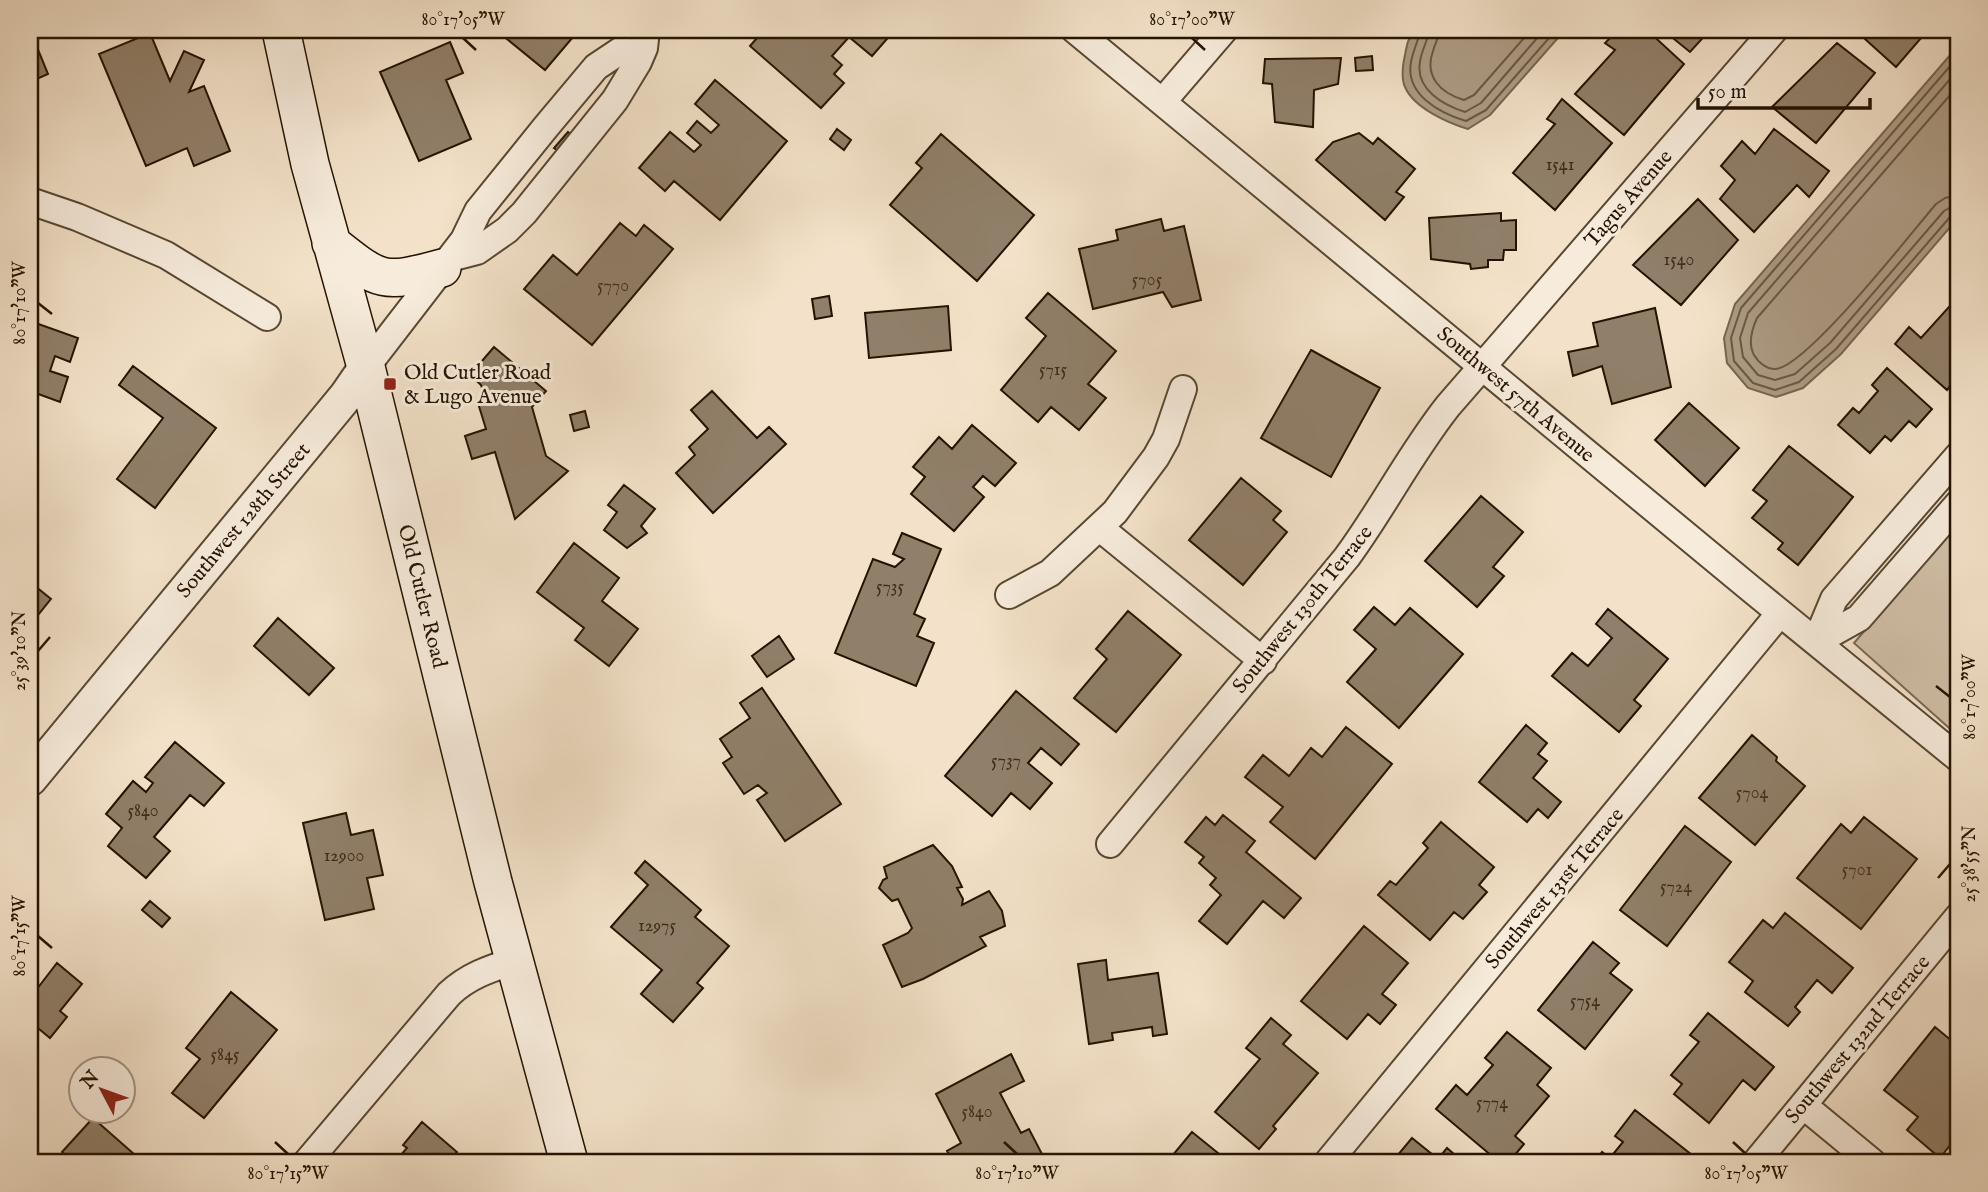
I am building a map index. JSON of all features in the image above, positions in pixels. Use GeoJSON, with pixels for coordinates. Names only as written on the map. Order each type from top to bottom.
{"type":"FeatureCollection","features":[{"type":"Feature","properties":{"kind":"main road","name":"Old Cutler Road"},"geometry":{"type":"LineString","coordinates":[[281,30],[310,164],[366,367],[514,961],[569,1162]]}},
{"type":"Feature","properties":{"kind":"main road"},"geometry":{"type":"LineString","coordinates":[[331,243],[360,266],[385,278],[406,278],[452,255]]}},
{"type":"Feature","properties":{"kind":"street"},"geometry":{"type":"LineString","coordinates":[[452,255],[477,251],[507,230],[524,213],[615,100],[638,62],[644,48],[646,30]]}},
{"type":"Feature","properties":{"kind":"street","name":"Southwest 57th Avenue"},"geometry":{"type":"LineString","coordinates":[[1075,30],[1958,758]]}},
{"type":"Feature","properties":{"kind":"street"},"geometry":{"type":"LineString","coordinates":[[1163,101],[1224,30]]}},
{"type":"Feature","properties":{"kind":"street","name":"Tagus Avenue"},"geometry":{"type":"LineString","coordinates":[[1483,366],[1774,30]]}},
{"type":"Feature","properties":{"kind":"street","name":"Southwest 128th Street"},"geometry":{"type":"LineString","coordinates":[[30,779],[346,396],[452,255],[478,211],[553,118],[596,67],[631,39]]}},
{"type":"Feature","properties":{"kind":"street"},"geometry":{"type":"LineString","coordinates":[[30,201],[77,217],[166,255],[267,317]]}},
{"type":"Feature","properties":{"kind":"street","name":"Southwest 130th Terrace"},"geometry":{"type":"LineString","coordinates":[[1110,844],[1263,661],[1364,534],[1416,449],[1448,406],[1483,366]]}},
{"type":"Feature","properties":{"kind":"street"},"geometry":{"type":"LineString","coordinates":[[1009,595],[1050,573],[1100,528],[1156,457],[1166,439],[1183,389]]}},
{"type":"Feature","properties":{"kind":"street"},"geometry":{"type":"LineString","coordinates":[[1816,642],[1834,599],[1958,456]]}},
{"type":"Feature","properties":{"kind":"street"},"geometry":{"type":"LineString","coordinates":[[1816,642],[1859,618],[1958,504]]}},
{"type":"Feature","properties":{"kind":"street"},"geometry":{"type":"LineString","coordinates":[[1100,528],[1263,661]]}},
{"type":"Feature","properties":{"kind":"street","name":"Southwest 131st Terrace"},"geometry":{"type":"LineString","coordinates":[[1328,1162],[1780,613]]}},
{"type":"Feature","properties":{"kind":"street","name":"Southwest 132nd Terrace"},"geometry":{"type":"LineString","coordinates":[[1756,1162],[1958,917]]}},
{"type":"Feature","properties":{"kind":"street"},"geometry":{"type":"LineString","coordinates":[[307,1162],[461,982],[514,961]]}},
{"type":"Feature","properties":{"kind":"street"},"geometry":{"type":"LineString","coordinates":[[1803,1105],[1872,1162]]}},
{"type":"Feature","properties":{"kind":"shaded area"},"geometry":{"type":"Polygon","coordinates":[[[1958,523],[1958,736],[1854,643],[1958,523]]]}},
{"type":"Feature","properties":{"kind":"water"},"geometry":{"type":"Polygon","coordinates":[[[1415,30],[1565,30],[1490,115],[1468,129],[1442,119],[1409,95],[1403,75],[1404,59],[1408,41],[1415,30]]]}},
{"type":"Feature","properties":{"kind":"water"},"geometry":{"type":"Polygon","coordinates":[[[1958,46],[1958,218],[1841,354],[1803,388],[1776,397],[1748,388],[1727,363],[1724,338],[1735,304],[1958,46]]]}},
{"type":"Feature","properties":{"kind":"building"},"geometry":{"type":"Polygon","coordinates":[[[30,30],[48,74],[30,82],[30,30]]]}},
{"type":"Feature","properties":{"kind":"building"},"geometry":{"type":"Polygon","coordinates":[[[506,30],[579,30],[545,70],[502,35],[506,30]]]}},
{"type":"Feature","properties":{"kind":"building"},"geometry":{"type":"Polygon","coordinates":[[[764,30],[893,32],[872,56],[849,37],[832,56],[842,65],[834,74],[844,83],[821,108],[750,46],[764,30]]]}},
{"type":"Feature","properties":{"kind":"building"},"geometry":{"type":"Polygon","coordinates":[[[1618,30],[1647,30],[1684,64],[1624,135],[1575,94],[1615,50],[1605,43],[1618,30]]]}},
{"type":"Feature","properties":{"kind":"building"},"geometry":{"type":"Polygon","coordinates":[[[1663,30],[1710,30],[1690,52],[1663,30]]]}},
{"type":"Feature","properties":{"kind":"building"},"geometry":{"type":"Polygon","coordinates":[[[1855,30],[1928,30],[1896,67],[1855,30]]]}},
{"type":"Feature","properties":{"kind":"building"},"geometry":{"type":"Polygon","coordinates":[[[150,33],[170,81],[184,51],[204,60],[189,92],[204,86],[230,151],[194,166],[187,148],[146,166],[99,54],[150,33]]]}},
{"type":"Feature","properties":{"kind":"building"},"geometry":{"type":"Polygon","coordinates":[[[450,42],[463,73],[446,80],[471,139],[419,161],[380,72],[450,42]]]}},
{"type":"Feature","properties":{"kind":"building"},"geometry":{"type":"Polygon","coordinates":[[[1837,43],[1875,73],[1816,143],[1772,107],[1837,43]]]}},
{"type":"Feature","properties":{"kind":"building"},"geometry":{"type":"Polygon","coordinates":[[[1372,56],[1373,70],[1356,71],[1355,58],[1372,56]]]}},
{"type":"Feature","properties":{"kind":"building"},"geometry":{"type":"Polygon","coordinates":[[[1341,58],[1338,84],[1314,90],[1313,127],[1275,122],[1272,84],[1263,83],[1265,59],[1341,58]]]}},
{"type":"Feature","properties":{"kind":"building"},"geometry":{"type":"Polygon","coordinates":[[[715,80],[787,141],[720,220],[674,181],[665,191],[639,168],[670,132],[694,152],[701,145],[687,133],[697,121],[711,133],[719,125],[695,104],[715,80]]]}},
{"type":"Feature","properties":{"kind":"building"},"geometry":{"type":"Polygon","coordinates":[[[1562,99],[1612,143],[1555,210],[1513,173],[1555,124],[1547,119],[1562,99]]]}},
{"type":"Feature","properties":{"kind":"building"},"geometry":{"type":"Polygon","coordinates":[[[837,129],[851,140],[844,150],[830,139],[837,129]]]}},
{"type":"Feature","properties":{"kind":"building"},"geometry":{"type":"Polygon","coordinates":[[[1774,129],[1829,171],[1809,197],[1797,185],[1754,232],[1720,199],[1735,180],[1721,166],[1742,141],[1755,154],[1774,129]]]}},
{"type":"Feature","properties":{"kind":"building"},"geometry":{"type":"Polygon","coordinates":[[[568,132],[574,137],[561,153],[554,148],[568,132]]]}},
{"type":"Feature","properties":{"kind":"building"},"geometry":{"type":"Polygon","coordinates":[[[1359,133],[1373,144],[1378,138],[1415,169],[1396,192],[1404,197],[1385,220],[1316,160],[1333,142],[1359,133]]]}},
{"type":"Feature","properties":{"kind":"building"},"geometry":{"type":"Polygon","coordinates":[[[941,134],[1034,215],[977,281],[890,205],[922,168],[916,163],[941,134]]]}},
{"type":"Feature","properties":{"kind":"building"},"geometry":{"type":"Polygon","coordinates":[[[1698,199],[1738,240],[1681,305],[1633,265],[1698,199]]]}},
{"type":"Feature","properties":{"kind":"building"},"geometry":{"type":"Polygon","coordinates":[[[1501,213],[1501,221],[1516,220],[1516,250],[1504,250],[1503,260],[1488,260],[1488,267],[1471,269],[1470,264],[1431,259],[1429,218],[1501,213]]]}},
{"type":"Feature","properties":{"kind":"building"},"geometry":{"type":"Polygon","coordinates":[[[1161,219],[1164,231],[1184,226],[1201,300],[1172,307],[1163,292],[1093,309],[1079,249],[1118,240],[1116,230],[1161,219]]]}},
{"type":"Feature","properties":{"kind":"building"},"geometry":{"type":"Polygon","coordinates":[[[620,223],[636,236],[644,225],[673,249],[592,345],[524,289],[553,255],[577,275],[620,223]]]}},
{"type":"Feature","properties":{"kind":"building"},"geometry":{"type":"Polygon","coordinates":[[[1048,293],[1116,351],[1088,384],[1106,398],[1079,430],[1051,407],[1038,422],[1001,390],[1046,336],[1026,318],[1048,293]]]}},
{"type":"Feature","properties":{"kind":"building"},"geometry":{"type":"Polygon","coordinates":[[[829,296],[832,316],[815,319],[812,299],[829,296]]]}},
{"type":"Feature","properties":{"kind":"building"},"geometry":{"type":"Polygon","coordinates":[[[1957,298],[1958,377],[1947,390],[1895,344],[1909,327],[1921,338],[1957,298]]]}},
{"type":"Feature","properties":{"kind":"building"},"geometry":{"type":"Polygon","coordinates":[[[948,306],[951,350],[869,358],[865,313],[948,306]]]}},
{"type":"Feature","properties":{"kind":"building"},"geometry":{"type":"Polygon","coordinates":[[[1655,308],[1671,387],[1612,404],[1602,366],[1573,376],[1568,352],[1598,346],[1593,323],[1655,308]]]}},
{"type":"Feature","properties":{"kind":"building"},"geometry":{"type":"Polygon","coordinates":[[[30,321],[78,338],[70,362],[55,356],[50,371],[68,377],[60,402],[30,391],[30,321]]]}},
{"type":"Feature","properties":{"kind":"building"},"geometry":{"type":"Polygon","coordinates":[[[494,347],[546,391],[532,407],[546,456],[568,471],[515,519],[495,452],[472,459],[465,436],[486,429],[478,403],[486,400],[481,385],[470,375],[494,347]]]}},
{"type":"Feature","properties":{"kind":"building"},"geometry":{"type":"Polygon","coordinates":[[[1311,350],[1380,388],[1331,477],[1261,438],[1311,350]]]}},
{"type":"Feature","properties":{"kind":"building"},"geometry":{"type":"Polygon","coordinates":[[[133,366],[216,428],[155,508],[117,479],[163,418],[119,385],[133,366]]]}},
{"type":"Feature","properties":{"kind":"building"},"geometry":{"type":"Polygon","coordinates":[[[1887,368],[1932,409],[1916,427],[1909,421],[1891,441],[1885,436],[1870,453],[1838,425],[1853,408],[1859,413],[1878,391],[1872,385],[1887,368]]]}},
{"type":"Feature","properties":{"kind":"building"},"geometry":{"type":"Polygon","coordinates":[[[712,391],[757,438],[769,427],[786,444],[713,513],[676,473],[695,455],[689,447],[708,429],[691,410],[712,391]]]}},
{"type":"Feature","properties":{"kind":"building"},"geometry":{"type":"Polygon","coordinates":[[[1689,403],[1739,448],[1705,486],[1655,440],[1689,403]]]}},
{"type":"Feature","properties":{"kind":"building"},"geometry":{"type":"Polygon","coordinates":[[[585,411],[589,427],[574,431],[570,415],[585,411]]]}},
{"type":"Feature","properties":{"kind":"building"},"geometry":{"type":"Polygon","coordinates":[[[972,425],[1016,463],[995,486],[983,476],[973,487],[984,497],[954,531],[911,494],[925,477],[913,467],[939,437],[952,449],[972,425]]]}},
{"type":"Feature","properties":{"kind":"building"},"geometry":{"type":"Polygon","coordinates":[[[1789,446],[1853,497],[1798,565],[1778,549],[1783,543],[1752,518],[1767,501],[1753,490],[1789,446]]]}},
{"type":"Feature","properties":{"kind":"building"},"geometry":{"type":"Polygon","coordinates":[[[1241,478],[1281,511],[1273,520],[1287,532],[1243,585],[1189,540],[1241,478]]]}},
{"type":"Feature","properties":{"kind":"building"},"geometry":{"type":"Polygon","coordinates":[[[624,485],[655,509],[641,526],[647,533],[627,548],[604,530],[617,512],[608,505],[624,485]]]}},
{"type":"Feature","properties":{"kind":"building"},"geometry":{"type":"Polygon","coordinates":[[[1481,496],[1523,532],[1493,567],[1504,576],[1477,607],[1425,561],[1481,496]]]}},
{"type":"Feature","properties":{"kind":"building"},"geometry":{"type":"Polygon","coordinates":[[[902,533],[941,549],[914,614],[925,619],[917,636],[934,643],[916,686],[835,653],[873,559],[895,567],[904,559],[893,554],[902,533]]]}},
{"type":"Feature","properties":{"kind":"building"},"geometry":{"type":"Polygon","coordinates":[[[574,543],[619,578],[602,601],[638,629],[609,666],[575,640],[584,628],[537,592],[574,543]]]}},
{"type":"Feature","properties":{"kind":"building"},"geometry":{"type":"Polygon","coordinates":[[[30,582],[51,599],[30,625],[30,582]]]}},
{"type":"Feature","properties":{"kind":"building"},"geometry":{"type":"Polygon","coordinates":[[[1374,607],[1395,625],[1410,608],[1463,654],[1399,728],[1347,682],[1376,649],[1354,630],[1374,607]]]}},
{"type":"Feature","properties":{"kind":"building"},"geometry":{"type":"Polygon","coordinates":[[[1608,609],[1668,659],[1634,700],[1641,706],[1619,732],[1552,676],[1572,653],[1588,666],[1612,638],[1596,624],[1608,609]]]}},
{"type":"Feature","properties":{"kind":"building"},"geometry":{"type":"Polygon","coordinates":[[[1128,611],[1181,655],[1116,732],[1074,698],[1107,659],[1096,649],[1128,611]]]}},
{"type":"Feature","properties":{"kind":"building"},"geometry":{"type":"Polygon","coordinates":[[[278,618],[334,668],[309,695],[254,646],[278,618]]]}},
{"type":"Feature","properties":{"kind":"building"},"geometry":{"type":"Polygon","coordinates":[[[779,636],[794,659],[767,677],[752,656],[779,636]]]}},
{"type":"Feature","properties":{"kind":"building"},"geometry":{"type":"Polygon","coordinates":[[[762,688],[841,804],[785,841],[757,800],[767,793],[758,785],[744,794],[723,763],[732,757],[720,739],[750,718],[740,703],[762,688]]]}},
{"type":"Feature","properties":{"kind":"building"},"geometry":{"type":"Polygon","coordinates":[[[1016,691],[1079,744],[1061,765],[1041,748],[1028,763],[1052,783],[1030,809],[1011,793],[992,816],[945,776],[1016,691]]]}},
{"type":"Feature","properties":{"kind":"building"},"geometry":{"type":"Polygon","coordinates":[[[1526,725],[1547,743],[1538,754],[1547,761],[1533,778],[1561,802],[1548,818],[1538,809],[1527,822],[1479,782],[1526,725]]]}},
{"type":"Feature","properties":{"kind":"building"},"geometry":{"type":"Polygon","coordinates":[[[1346,727],[1392,764],[1315,859],[1270,822],[1283,807],[1245,777],[1263,755],[1289,776],[1311,748],[1322,757],[1346,727]]]}},
{"type":"Feature","properties":{"kind":"building"},"geometry":{"type":"Polygon","coordinates":[[[1752,735],[1805,786],[1755,845],[1699,798],[1752,735]]]}},
{"type":"Feature","properties":{"kind":"building"},"geometry":{"type":"Polygon","coordinates":[[[175,742],[224,783],[204,806],[190,795],[154,837],[170,851],[146,878],[108,846],[122,828],[106,814],[133,781],[146,792],[153,783],[145,777],[175,742]]]}},
{"type":"Feature","properties":{"kind":"building"},"geometry":{"type":"Polygon","coordinates":[[[346,813],[351,835],[373,830],[383,875],[367,878],[374,909],[325,920],[303,823],[346,813]]]}},
{"type":"Feature","properties":{"kind":"building"},"geometry":{"type":"Polygon","coordinates":[[[1223,815],[1255,841],[1246,852],[1301,898],[1284,918],[1263,901],[1227,944],[1199,921],[1221,895],[1210,885],[1216,878],[1199,863],[1204,857],[1185,842],[1206,817],[1215,825],[1223,815]]]}},
{"type":"Feature","properties":{"kind":"building"},"geometry":{"type":"Polygon","coordinates":[[[1864,817],[1917,859],[1861,929],[1797,878],[1841,824],[1851,833],[1864,817]]]}},
{"type":"Feature","properties":{"kind":"building"},"geometry":{"type":"Polygon","coordinates":[[[1441,822],[1494,867],[1479,885],[1487,892],[1463,919],[1454,912],[1430,940],[1378,895],[1390,881],[1396,885],[1428,848],[1423,843],[1441,822]]]}},
{"type":"Feature","properties":{"kind":"building"},"geometry":{"type":"Polygon","coordinates":[[[1685,826],[1731,862],[1667,946],[1620,910],[1685,826]]]}},
{"type":"Feature","properties":{"kind":"building"},"geometry":{"type":"Polygon","coordinates":[[[933,845],[952,866],[962,887],[957,888],[963,899],[962,905],[989,891],[1002,911],[1005,926],[980,937],[986,946],[902,987],[883,945],[908,933],[912,928],[898,899],[892,901],[879,888],[887,878],[884,867],[933,845]]]}},
{"type":"Feature","properties":{"kind":"building"},"geometry":{"type":"Polygon","coordinates":[[[645,861],[701,910],[695,917],[729,946],[697,983],[703,988],[673,1022],[641,994],[662,970],[611,927],[648,885],[635,873],[645,861]]]}},
{"type":"Feature","properties":{"kind":"building"},"geometry":{"type":"Polygon","coordinates":[[[150,901],[170,918],[162,927],[142,910],[150,901]]]}},
{"type":"Feature","properties":{"kind":"building"},"geometry":{"type":"Polygon","coordinates":[[[1785,913],[1853,968],[1832,993],[1817,980],[1795,1007],[1800,1012],[1788,1026],[1745,992],[1753,981],[1729,962],[1763,920],[1773,928],[1785,913]]]}},
{"type":"Feature","properties":{"kind":"building"},"geometry":{"type":"Polygon","coordinates":[[[1364,926],[1408,963],[1382,994],[1396,1005],[1380,1024],[1368,1014],[1347,1039],[1301,1001],[1364,926]]]}},
{"type":"Feature","properties":{"kind":"building"},"geometry":{"type":"Polygon","coordinates":[[[1593,942],[1619,963],[1610,973],[1632,990],[1585,1049],[1538,1010],[1593,942]]]}},
{"type":"Feature","properties":{"kind":"building"},"geometry":{"type":"Polygon","coordinates":[[[1106,960],[1108,980],[1158,973],[1167,1034],[1153,1036],[1152,1027],[1112,1033],[1113,1040],[1089,1044],[1078,964],[1106,960]]]}},
{"type":"Feature","properties":{"kind":"building"},"geometry":{"type":"Polygon","coordinates":[[[57,963],[82,984],[60,1011],[67,1017],[50,1038],[33,1024],[30,1027],[30,998],[57,963]]]}},
{"type":"Feature","properties":{"kind":"building"},"geometry":{"type":"Polygon","coordinates":[[[231,992],[277,1030],[204,1118],[172,1093],[200,1059],[186,1048],[231,992]]]}},
{"type":"Feature","properties":{"kind":"building"},"geometry":{"type":"Polygon","coordinates":[[[1708,1013],[1774,1067],[1755,1090],[1743,1080],[1709,1123],[1674,1094],[1682,1084],[1671,1075],[1699,1042],[1690,1035],[1708,1013]]]}},
{"type":"Feature","properties":{"kind":"building"},"geometry":{"type":"Polygon","coordinates":[[[1271,1018],[1291,1035],[1283,1044],[1318,1073],[1273,1126],[1276,1129],[1259,1149],[1215,1112],[1260,1059],[1246,1048],[1271,1018]]]}},
{"type":"Feature","properties":{"kind":"building"},"geometry":{"type":"Polygon","coordinates":[[[1935,1027],[1958,1046],[1958,1118],[1950,1128],[1958,1135],[1940,1158],[1907,1130],[1918,1117],[1884,1090],[1935,1027]]]}},
{"type":"Feature","properties":{"kind":"building"},"geometry":{"type":"Polygon","coordinates":[[[1507,1032],[1551,1068],[1537,1085],[1549,1096],[1515,1136],[1524,1144],[1509,1162],[1499,1162],[1436,1109],[1456,1085],[1467,1095],[1493,1065],[1485,1058],[1507,1032]]]}},
{"type":"Feature","properties":{"kind":"building"},"geometry":{"type":"Polygon","coordinates":[[[1011,1054],[1024,1081],[1000,1093],[1021,1133],[1029,1129],[1043,1156],[1030,1162],[953,1162],[947,1151],[961,1143],[936,1094],[1011,1054]]]}},
{"type":"Feature","properties":{"kind":"building"},"geometry":{"type":"Polygon","coordinates":[[[1635,1110],[1692,1155],[1687,1162],[1595,1162],[1602,1152],[1610,1158],[1623,1142],[1615,1136],[1635,1110]]]}},
{"type":"Feature","properties":{"kind":"building"},"geometry":{"type":"Polygon","coordinates":[[[422,1122],[457,1152],[448,1162],[395,1162],[407,1148],[403,1145],[422,1122]]]}},
{"type":"Feature","properties":{"kind":"building"},"geometry":{"type":"Polygon","coordinates":[[[86,1126],[102,1126],[143,1162],[74,1162],[62,1152],[86,1126]]]}},
{"type":"Feature","properties":{"kind":"building"},"geometry":{"type":"Polygon","coordinates":[[[1192,1132],[1229,1162],[1167,1162],[1192,1132]]]}},
{"type":"Feature","properties":{"kind":"building"},"geometry":{"type":"Polygon","coordinates":[[[1412,1138],[1438,1159],[1447,1148],[1463,1162],[1392,1162],[1412,1138]]]}},
{"type":"Feature","properties":{"kind":"place","name":"Old Cutler Road & Lugo Avenue"},"geometry":{"type":"Point","coordinates":[390,384]}}]}
